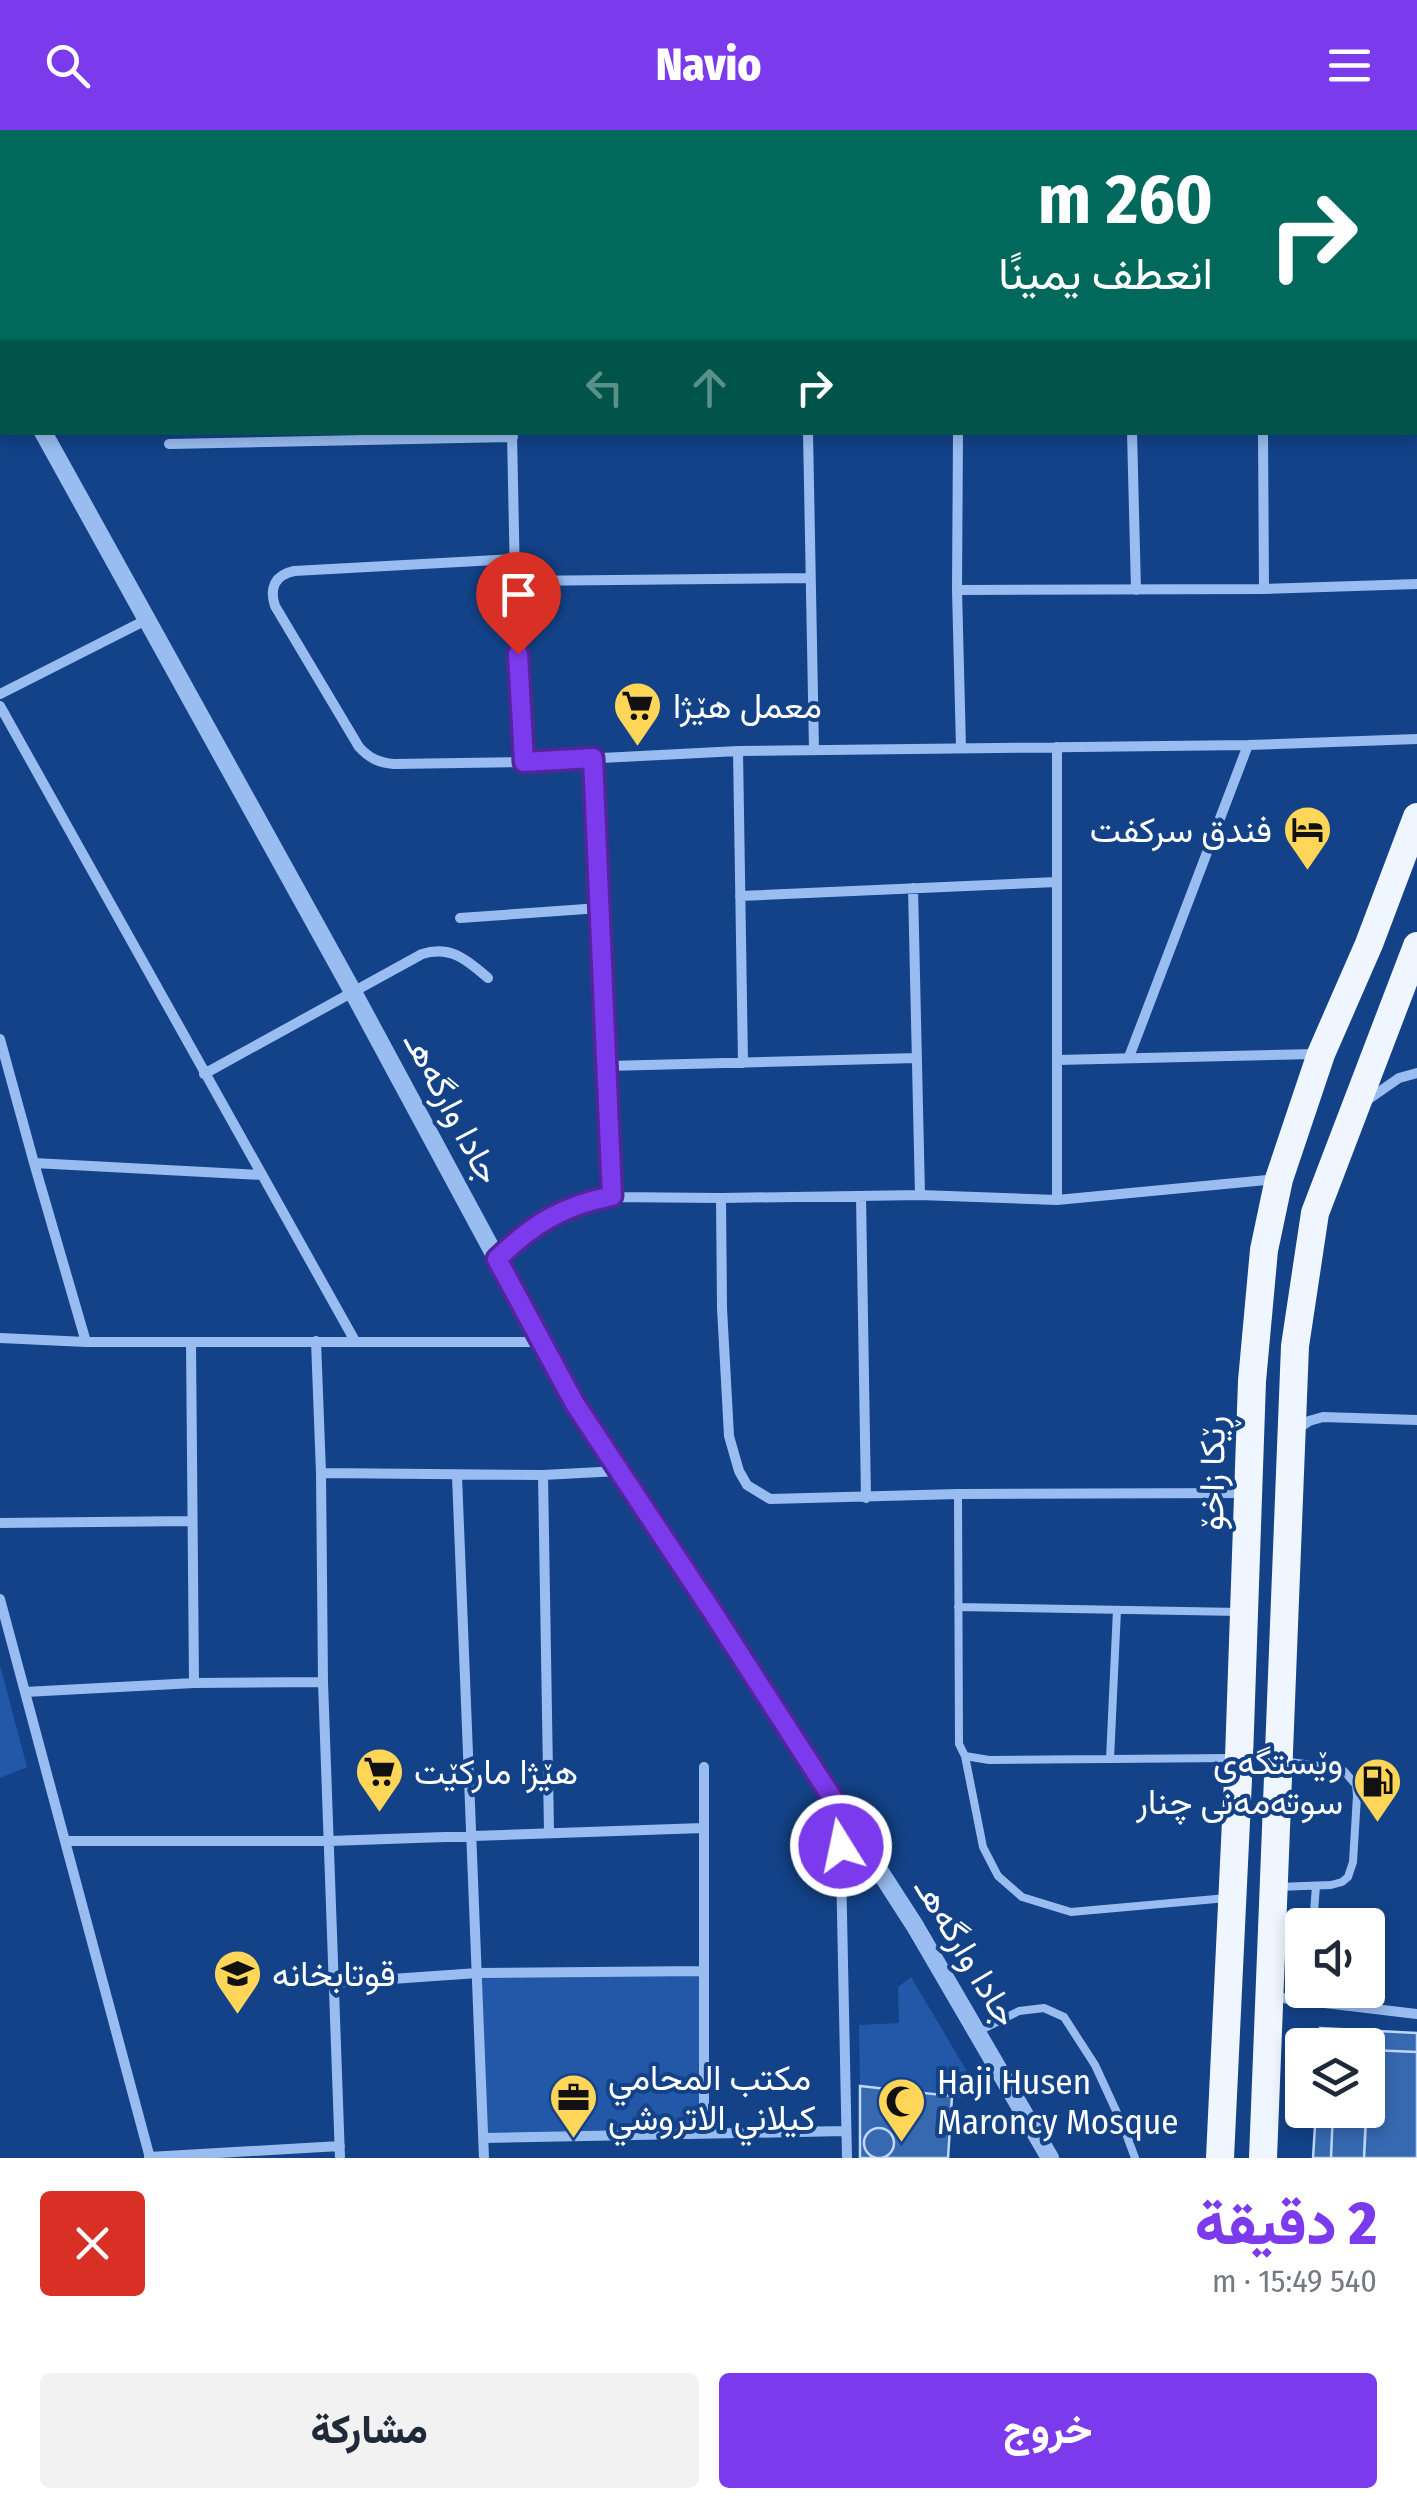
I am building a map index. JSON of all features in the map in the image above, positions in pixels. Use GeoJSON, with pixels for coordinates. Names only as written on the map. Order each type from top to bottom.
{"type":"FeatureCollection","features":[{"type":"Feature","properties":{"kind":"highway","name":"ڕێکا زاخۆ"},"geometry":{"type":"LineString","coordinates":[[1220,2158],[1252,1381],[1264,1250],[1279,1179],[1321,1054],[1369,944],[1417,817]]}},
{"type":"Feature","properties":{"kind":"highway"},"geometry":{"type":"LineString","coordinates":[[1263,2158],[1292,1436],[1301,1402],[1295,1346],[1315,1213],[1417,946]]}},
{"type":"Feature","properties":{"kind":"highway"},"geometry":{"type":"LineString","coordinates":[[1236,1811],[1252,1828],[1268,1824],[1277,1811]]}},
{"type":"Feature","properties":{"kind":"highway"},"geometry":{"type":"LineString","coordinates":[[1232,1887],[1243,1865],[1258,1862],[1273,1882]]}},
{"type":"Feature","properties":{"kind":"street","name":"جادا وارگه‌هـ"},"geometry":{"type":"LineString","coordinates":[[45,435],[353,992],[575,1404],[915,1926],[1050,2158]]}},
{"type":"Feature","properties":{"kind":"street"},"geometry":{"type":"LineString","coordinates":[[169,444],[206,438],[512,435],[524,762]]}},
{"type":"Feature","properties":{"kind":"street"},"geometry":{"type":"LineString","coordinates":[[808,435],[814,750]]}},
{"type":"Feature","properties":{"kind":"street"},"geometry":{"type":"LineString","coordinates":[[958,435],[961,748]]}},
{"type":"Feature","properties":{"kind":"street"},"geometry":{"type":"LineString","coordinates":[[1132,435],[1136,590]]}},
{"type":"Feature","properties":{"kind":"street"},"geometry":{"type":"LineString","coordinates":[[1263,435],[1264,590]]}},
{"type":"Feature","properties":{"kind":"street"},"geometry":{"type":"LineString","coordinates":[[514,559],[294,571],[277,578],[272,587],[275,606],[359,746],[374,760],[394,764],[524,762],[738,751],[1248,745],[1417,739]]}},
{"type":"Feature","properties":{"kind":"street"},"geometry":{"type":"LineString","coordinates":[[515,581],[810,578]]}},
{"type":"Feature","properties":{"kind":"street"},"geometry":{"type":"LineString","coordinates":[[957,590],[1264,590],[1417,584]]}},
{"type":"Feature","properties":{"kind":"street"},"geometry":{"type":"LineString","coordinates":[[0,694],[146,620]]}},
{"type":"Feature","properties":{"kind":"street"},"geometry":{"type":"LineString","coordinates":[[0,706],[354,1341]]}},
{"type":"Feature","properties":{"kind":"street"},"geometry":{"type":"LineString","coordinates":[[1129,1058],[1248,745]]}},
{"type":"Feature","properties":{"kind":"street"},"geometry":{"type":"LineString","coordinates":[[1056,747],[1057,1200]]}},
{"type":"Feature","properties":{"kind":"street"},"geometry":{"type":"LineString","coordinates":[[738,751],[743,1062]]}},
{"type":"Feature","properties":{"kind":"street"},"geometry":{"type":"LineString","coordinates":[[593,758],[612,1196]]}},
{"type":"Feature","properties":{"kind":"street"},"geometry":{"type":"LineString","coordinates":[[740,896],[1057,882]]}},
{"type":"Feature","properties":{"kind":"street"},"geometry":{"type":"LineString","coordinates":[[913,888],[920,1194]]}},
{"type":"Feature","properties":{"kind":"street"},"geometry":{"type":"LineString","coordinates":[[460,918],[600,908]]}},
{"type":"Feature","properties":{"kind":"street"},"geometry":{"type":"LineString","coordinates":[[204,1074],[422,954],[442,950],[461,956],[488,978]]}},
{"type":"Feature","properties":{"kind":"street"},"geometry":{"type":"LineString","coordinates":[[0,1039],[86,1342]]}},
{"type":"Feature","properties":{"kind":"street"},"geometry":{"type":"LineString","coordinates":[[1057,1060],[1321,1054]]}},
{"type":"Feature","properties":{"kind":"street"},"geometry":{"type":"LineString","coordinates":[[607,1066],[917,1058]]}},
{"type":"Feature","properties":{"kind":"street"},"geometry":{"type":"LineString","coordinates":[[1354,1109],[1399,1078],[1417,1073]]}},
{"type":"Feature","properties":{"kind":"street"},"geometry":{"type":"LineString","coordinates":[[34,1163],[262,1175]]}},
{"type":"Feature","properties":{"kind":"street"},"geometry":{"type":"LineString","coordinates":[[497,1259],[524,1232],[553,1214],[612,1196],[920,1194],[1057,1200],[1279,1179]]}},
{"type":"Feature","properties":{"kind":"street"},"geometry":{"type":"LineString","coordinates":[[860,1197],[866,1498]]}},
{"type":"Feature","properties":{"kind":"street"},"geometry":{"type":"LineString","coordinates":[[721,1198],[728,1436],[746,1485],[770,1499],[1250,1493]]}},
{"type":"Feature","properties":{"kind":"street"},"geometry":{"type":"LineString","coordinates":[[0,1338],[86,1342],[542,1342]]}},
{"type":"Feature","properties":{"kind":"street"},"geometry":{"type":"LineString","coordinates":[[191,1342],[194,1683]]}},
{"type":"Feature","properties":{"kind":"street"},"geometry":{"type":"LineString","coordinates":[[0,1599],[149,2158],[340,2152],[323,1682],[316,1342]]}},
{"type":"Feature","properties":{"kind":"street"},"geometry":{"type":"LineString","coordinates":[[1301,1402],[1324,1417]]}},
{"type":"Feature","properties":{"kind":"street"},"geometry":{"type":"LineString","coordinates":[[1292,1436],[1302,1424],[1324,1417],[1417,1420]]}},
{"type":"Feature","properties":{"kind":"street"},"geometry":{"type":"LineString","coordinates":[[321,1473],[543,1476],[619,1470]]}},
{"type":"Feature","properties":{"kind":"street"},"geometry":{"type":"LineString","coordinates":[[457,1476],[484,2158]]}},
{"type":"Feature","properties":{"kind":"street"},"geometry":{"type":"LineString","coordinates":[[543,1476],[549,1832]]}},
{"type":"Feature","properties":{"kind":"street"},"geometry":{"type":"LineString","coordinates":[[0,1523],[192,1521]]}},
{"type":"Feature","properties":{"kind":"street"},"geometry":{"type":"LineString","coordinates":[[25,1692],[194,1683],[323,1682]]}},
{"type":"Feature","properties":{"kind":"street"},"geometry":{"type":"LineString","coordinates":[[704,1768],[704,2134]]}},
{"type":"Feature","properties":{"kind":"street"},"geometry":{"type":"LineString","coordinates":[[840,1810],[847,2158]]}},
{"type":"Feature","properties":{"kind":"street"},"geometry":{"type":"LineString","coordinates":[[66,1841],[329,1841],[703,1828]]}},
{"type":"Feature","properties":{"kind":"street"},"geometry":{"type":"LineString","coordinates":[[334,1983],[478,1973],[704,1971]]}},
{"type":"Feature","properties":{"kind":"street"},"geometry":{"type":"LineString","coordinates":[[1268,1996],[1285,1996]]}},
{"type":"Feature","properties":{"kind":"street"},"geometry":{"type":"LineString","coordinates":[[1381,2008],[1417,2014]]}},
{"type":"Feature","properties":{"kind":"street"},"geometry":{"type":"LineString","coordinates":[[484,2138],[846,2131]]}},
{"type":"Feature","properties":{"kind":"lane"},"geometry":{"type":"LineString","coordinates":[[958,1494],[959,1744],[965,1756],[983,1848],[998,1876],[1022,1897],[1072,1912],[1232,1887]]}},
{"type":"Feature","properties":{"kind":"lane"},"geometry":{"type":"LineString","coordinates":[[958,1607],[1245,1612]]}},
{"type":"Feature","properties":{"kind":"lane"},"geometry":{"type":"LineString","coordinates":[[1110,1759],[1117,1610]]}},
{"type":"Feature","properties":{"kind":"lane"},"geometry":{"type":"LineString","coordinates":[[965,1756],[990,1760],[1239,1758]]}},
{"type":"Feature","properties":{"kind":"lane"},"geometry":{"type":"LineString","coordinates":[[1273,1882],[1316,1886],[1342,1882],[1352,1870],[1357,1796],[1356,1784],[1344,1772],[1278,1761]]}},
{"type":"Feature","properties":{"kind":"lane"},"geometry":{"type":"LineString","coordinates":[[1315,1908],[1316,1886]]}},
{"type":"Feature","properties":{"kind":"lane"},"geometry":{"type":"LineString","coordinates":[[977,2032],[1020,2011],[1044,2008],[1064,2018],[1095,2065],[1135,2158]]}},
{"type":"Feature","properties":{"kind":"shaded area"},"geometry":{"type":"Polygon","coordinates":[[[0,1665],[27,1767],[0,1778],[0,1665]]]}},
{"type":"Feature","properties":{"kind":"shaded area"},"geometry":{"type":"Polygon","coordinates":[[[704,1971],[704,2134],[484,2138],[478,1973],[704,1971]]]}},
{"type":"Feature","properties":{"kind":"shaded area"},"geometry":{"type":"Polygon","coordinates":[[[911,1977],[978,2090],[964,2098],[860,2086],[859,2025],[899,2023],[898,1987],[911,1977]]]}},
{"type":"Feature","properties":{"kind":"building"},"geometry":{"type":"Polygon","coordinates":[[[1385,2031],[1417,2033],[1417,2158],[1313,2158],[1315,2128],[1385,2128],[1385,2031]]]}},
{"type":"Feature","properties":{"kind":"building"},"geometry":{"type":"Polygon","coordinates":[[[1385,2051],[1417,2052],[1417,2158],[1364,2158],[1366,2128],[1385,2128],[1385,2051]]]}},
{"type":"Feature","properties":{"kind":"building"},"geometry":{"type":"Polygon","coordinates":[[[860,2086],[952,2096],[948,2158],[860,2158],[860,2086]]]}},
{"type":"Feature","properties":{"kind":"building"},"geometry":{"type":"Polygon","coordinates":[[[879,2128],[890,2132],[894,2143],[890,2154],[879,2158],[868,2154],[864,2143],[868,2132],[879,2128]]]}},
{"type":"Feature","properties":{"kind":"building"},"geometry":{"type":"Polygon","coordinates":[[[1332,2128],[1365,2128],[1364,2158],[1331,2158],[1332,2128]]]}},
{"type":"Feature","properties":{"kind":"place","name":"معمل ھێژا"},"geometry":{"type":"Point","coordinates":[638,748]}},
{"type":"Feature","properties":{"kind":"place","name":"فندق سركفت"},"geometry":{"type":"Point","coordinates":[1307,872]}},
{"type":"Feature","properties":{"kind":"place","name":"هێژا ماركێت"},"geometry":{"type":"Point","coordinates":[379,1814]}},
{"type":"Feature","properties":{"kind":"place","name":"وێستگەی سوتەمەنی چنار"},"geometry":{"type":"Point","coordinates":[1378,1824]}},
{"type":"Feature","properties":{"kind":"place","name":"قوتابخانه"},"geometry":{"type":"Point","coordinates":[237,2016]}},
{"type":"Feature","properties":{"kind":"place","name":"مكتب المحامي كيلاني الاتروشي"},"geometry":{"type":"Point","coordinates":[573,2140]}},
{"type":"Feature","properties":{"kind":"place","name":"Haji Husen Maroncy Mosque"},"geometry":{"type":"Point","coordinates":[902,2144]}},
{"type":"Feature","properties":{"kind":"route"},"geometry":{"type":"LineString","coordinates":[[518,654],[524,762],[593,758],[612,1196],[553,1214],[524,1232],[497,1259],[575,1404],[840,1810],[841,1846]]}}]}
